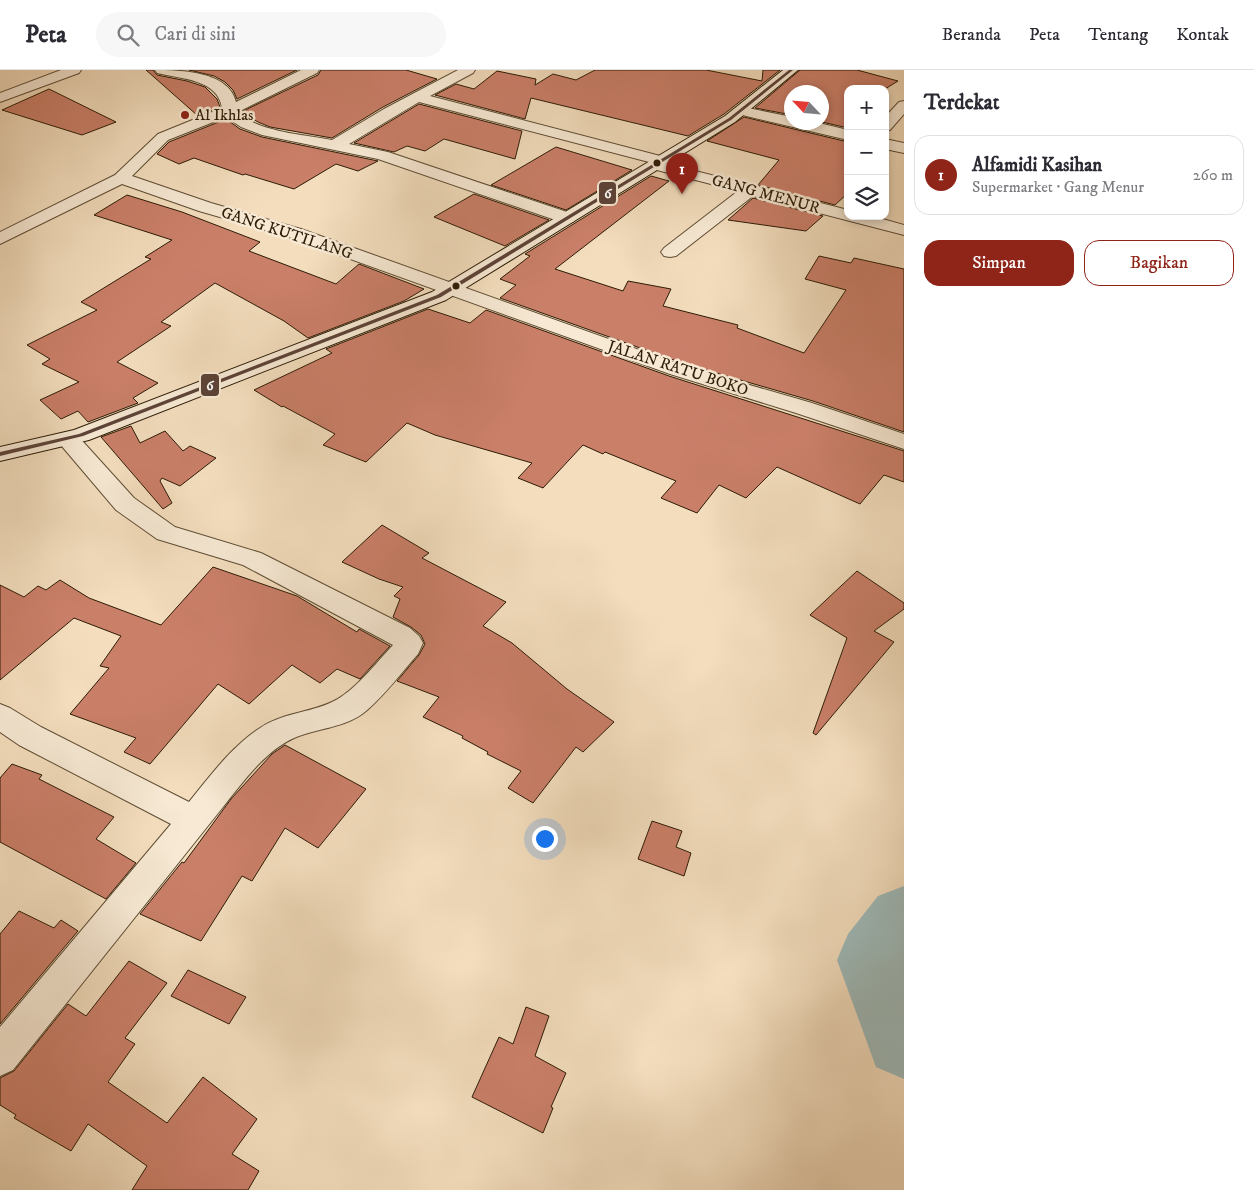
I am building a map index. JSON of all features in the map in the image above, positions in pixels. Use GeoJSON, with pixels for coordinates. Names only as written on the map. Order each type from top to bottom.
{"type":"FeatureCollection","features":[{"type":"Feature","properties":{"kind":"street"},"geometry":{"type":"LineString","coordinates":[[0,98],[73,70]]}},
{"type":"Feature","properties":{"kind":"street"},"geometry":{"type":"LineString","coordinates":[[162,70],[208,81],[221,88],[228,98],[233,116],[246,124],[267,132],[382,155],[567,218]]}},
{"type":"Feature","properties":{"kind":"street"},"geometry":{"type":"LineString","coordinates":[[0,238],[121,178],[163,137],[230,110],[312,70]]}},
{"type":"Feature","properties":{"kind":"street"},"geometry":{"type":"LineString","coordinates":[[0,454],[68,439],[380,320],[453,288],[743,111],[791,70]]}},
{"type":"Feature","properties":{"kind":"street"},"geometry":{"type":"LineString","coordinates":[[334,146],[460,71]]}},
{"type":"Feature","properties":{"kind":"street","name":"GANG MENUR"},"geometry":{"type":"LineString","coordinates":[[418,97],[844,215]]}},
{"type":"Feature","properties":{"kind":"street"},"geometry":{"type":"LineString","coordinates":[[889,123],[904,106]]}},
{"type":"Feature","properties":{"kind":"street"},"geometry":{"type":"LineString","coordinates":[[743,111],[784,120]]}},
{"type":"Feature","properties":{"kind":"street"},"geometry":{"type":"LineString","coordinates":[[827,130],[844,134]]}},
{"type":"Feature","properties":{"kind":"street"},"geometry":{"type":"LineString","coordinates":[[889,145],[904,148]]}},
{"type":"Feature","properties":{"kind":"street","name":"GANG KUTILANG"},"geometry":{"type":"LineString","coordinates":[[121,178],[196,204],[295,233],[453,288]]}},
{"type":"Feature","properties":{"kind":"street"},"geometry":{"type":"LineString","coordinates":[[670,252],[750,190]]}},
{"type":"Feature","properties":{"kind":"street","name":"GANG MENUR"},"geometry":{"type":"LineString","coordinates":[[865,220],[904,230]]}},
{"type":"Feature","properties":{"kind":"street","name":"JALAN RATU BOKO"},"geometry":{"type":"LineString","coordinates":[[453,288],[677,370],[804,408],[904,442]]}},
{"type":"Feature","properties":{"kind":"street"},"geometry":{"type":"LineString","coordinates":[[0,1057],[213,796],[262,743],[273,734],[345,710],[408,647],[409,643],[400,635],[252,559],[166,533],[125,504],[68,439]]}},
{"type":"Feature","properties":{"kind":"street"},"geometry":{"type":"LineString","coordinates":[[0,716],[30,736],[194,820]]}},
{"type":"Feature","properties":{"kind":"building"},"geometry":{"type":"Polygon","coordinates":[[[146,70],[153,70],[157,75],[205,87],[217,99],[220,107],[198,116],[146,70]]]}},
{"type":"Feature","properties":{"kind":"building"},"geometry":{"type":"Polygon","coordinates":[[[189,70],[297,70],[237,99],[233,90],[225,82],[214,76],[189,70]]]}},
{"type":"Feature","properties":{"kind":"building"},"geometry":{"type":"Polygon","coordinates":[[[321,70],[406,70],[437,79],[383,107],[332,138],[270,127],[241,112],[318,75],[321,70]]]}},
{"type":"Feature","properties":{"kind":"building"},"geometry":{"type":"Polygon","coordinates":[[[595,70],[706,70],[762,81],[763,70],[780,70],[724,114],[688,136],[531,98],[525,119],[435,95],[456,84],[474,89],[497,71],[536,79],[535,85],[553,74],[576,80],[595,70]]]}},
{"type":"Feature","properties":{"kind":"building"},"geometry":{"type":"Polygon","coordinates":[[[800,70],[857,70],[898,81],[889,87],[889,85],[844,85],[844,127],[829,124],[829,85],[784,85],[784,113],[755,108],[800,70]]]}},
{"type":"Feature","properties":{"kind":"building"},"geometry":{"type":"Polygon","coordinates":[[[49,89],[116,122],[82,135],[2,110],[49,89]]]}},
{"type":"Feature","properties":{"kind":"building"},"geometry":{"type":"Polygon","coordinates":[[[419,104],[522,131],[515,159],[444,139],[425,151],[407,146],[394,152],[354,143],[419,104]]]}},
{"type":"Feature","properties":{"kind":"building"},"geometry":{"type":"Polygon","coordinates":[[[744,117],[784,127],[784,130],[798,130],[844,141],[844,197],[835,205],[758,185],[779,160],[707,141],[744,117]]]}},
{"type":"Feature","properties":{"kind":"building"},"geometry":{"type":"Polygon","coordinates":[[[226,119],[240,129],[262,137],[378,161],[358,171],[336,164],[294,189],[243,175],[194,158],[179,164],[157,154],[169,142],[226,119]]]}},
{"type":"Feature","properties":{"kind":"building"},"geometry":{"type":"Polygon","coordinates":[[[556,147],[632,170],[566,210],[491,185],[556,147]]]}},
{"type":"Feature","properties":{"kind":"building"},"geometry":{"type":"Polygon","coordinates":[[[651,176],[669,181],[555,269],[623,291],[628,281],[671,289],[663,306],[738,325],[737,328],[804,353],[846,290],[805,279],[819,256],[851,263],[854,258],[904,269],[904,432],[813,401],[685,364],[500,298],[516,285],[500,279],[530,256],[525,254],[651,176]]]}},
{"type":"Feature","properties":{"kind":"building"},"geometry":{"type":"Polygon","coordinates":[[[474,194],[549,220],[505,246],[434,217],[474,194]]]}},
{"type":"Feature","properties":{"kind":"building"},"geometry":{"type":"Polygon","coordinates":[[[127,195],[182,212],[260,242],[249,251],[336,284],[359,264],[424,289],[404,301],[308,338],[284,321],[215,283],[161,322],[171,326],[117,362],[158,383],[133,398],[138,403],[88,422],[78,411],[61,419],[40,400],[79,382],[42,364],[50,359],[27,345],[97,310],[81,302],[151,259],[145,257],[172,240],[94,215],[127,195]]]}},
{"type":"Feature","properties":{"kind":"building"},"geometry":{"type":"Polygon","coordinates":[[[753,198],[823,216],[806,231],[728,220],[753,198]]]}},
{"type":"Feature","properties":{"kind":"building"},"geometry":{"type":"Polygon","coordinates":[[[428,309],[470,323],[486,310],[669,376],[904,451],[904,482],[884,475],[860,504],[777,467],[746,498],[719,485],[697,513],[661,498],[676,481],[583,445],[543,488],[518,478],[532,463],[435,435],[407,423],[366,462],[323,445],[335,434],[282,407],[254,390],[332,353],[326,349],[428,309]]]}},
{"type":"Feature","properties":{"kind":"building"},"geometry":{"type":"Polygon","coordinates":[[[131,426],[140,443],[165,431],[183,451],[190,446],[216,458],[180,486],[162,478],[160,481],[172,503],[163,509],[101,437],[131,426]]]}},
{"type":"Feature","properties":{"kind":"building"},"geometry":{"type":"Polygon","coordinates":[[[382,525],[429,553],[422,558],[506,602],[483,626],[512,643],[567,689],[614,722],[583,752],[576,747],[533,803],[508,788],[521,771],[487,754],[488,752],[462,738],[463,736],[423,717],[439,697],[397,681],[419,655],[425,644],[421,635],[393,617],[400,599],[394,596],[403,587],[379,579],[342,562],[382,525]]]}},
{"type":"Feature","properties":{"kind":"building"},"geometry":{"type":"Polygon","coordinates":[[[213,567],[297,596],[357,632],[359,629],[390,646],[360,679],[337,669],[320,683],[292,665],[249,704],[218,684],[150,764],[124,752],[136,738],[70,714],[109,668],[100,666],[121,636],[74,618],[0,680],[0,585],[24,597],[38,586],[46,590],[60,580],[89,598],[161,625],[213,567]]]}},
{"type":"Feature","properties":{"kind":"building"},"geometry":{"type":"Polygon","coordinates":[[[857,571],[904,603],[904,609],[874,631],[894,642],[816,735],[813,733],[847,638],[810,615],[857,571]]]}},
{"type":"Feature","properties":{"kind":"building"},"geometry":{"type":"Polygon","coordinates":[[[285,745],[366,789],[318,848],[285,828],[252,881],[242,876],[201,941],[140,914],[182,862],[184,863],[231,799],[272,754],[285,745]]]}},
{"type":"Feature","properties":{"kind":"building"},"geometry":{"type":"Polygon","coordinates":[[[12,764],[42,775],[39,779],[114,817],[96,839],[136,863],[106,899],[0,842],[0,778],[12,764]]]}},
{"type":"Feature","properties":{"kind":"building"},"geometry":{"type":"Polygon","coordinates":[[[652,821],[682,831],[676,847],[691,853],[684,876],[638,859],[652,821]]]}},
{"type":"Feature","properties":{"kind":"building"},"geometry":{"type":"Polygon","coordinates":[[[19,911],[54,928],[61,920],[78,931],[0,1024],[0,934],[19,911]]]}},
{"type":"Feature","properties":{"kind":"building"},"geometry":{"type":"Polygon","coordinates":[[[129,961],[167,983],[125,1038],[135,1044],[108,1082],[167,1123],[203,1077],[257,1119],[232,1154],[259,1171],[248,1190],[132,1190],[147,1166],[88,1124],[71,1151],[14,1118],[16,1115],[0,1105],[0,1078],[14,1071],[68,1004],[86,1016],[129,961]]]}},
{"type":"Feature","properties":{"kind":"building"},"geometry":{"type":"Polygon","coordinates":[[[188,970],[246,997],[229,1024],[171,996],[188,970]]]}},
{"type":"Feature","properties":{"kind":"building"},"geometry":{"type":"Polygon","coordinates":[[[526,1007],[549,1016],[535,1056],[566,1073],[551,1107],[553,1108],[543,1133],[472,1097],[499,1037],[513,1044],[526,1007]]]}},
{"type":"Feature","properties":{"kind":"waterway"},"geometry":{"type":"LineString","coordinates":[[904,921],[875,960],[904,1039]]}},
{"type":"Feature","properties":{"kind":"transit line","name":"6"},"geometry":{"type":"LineString","coordinates":[[0,454],[81,435],[439,296],[730,119],[791,70]]}},
{"type":"Feature","properties":{"kind":"place","name":"Al Ikhlas"},"geometry":{"type":"Point","coordinates":[185,115]}},
{"type":"Feature","properties":{"kind":"place","name":"Alfamidi Kasihan"},"geometry":{"type":"Point","coordinates":[682,194]}}]}
